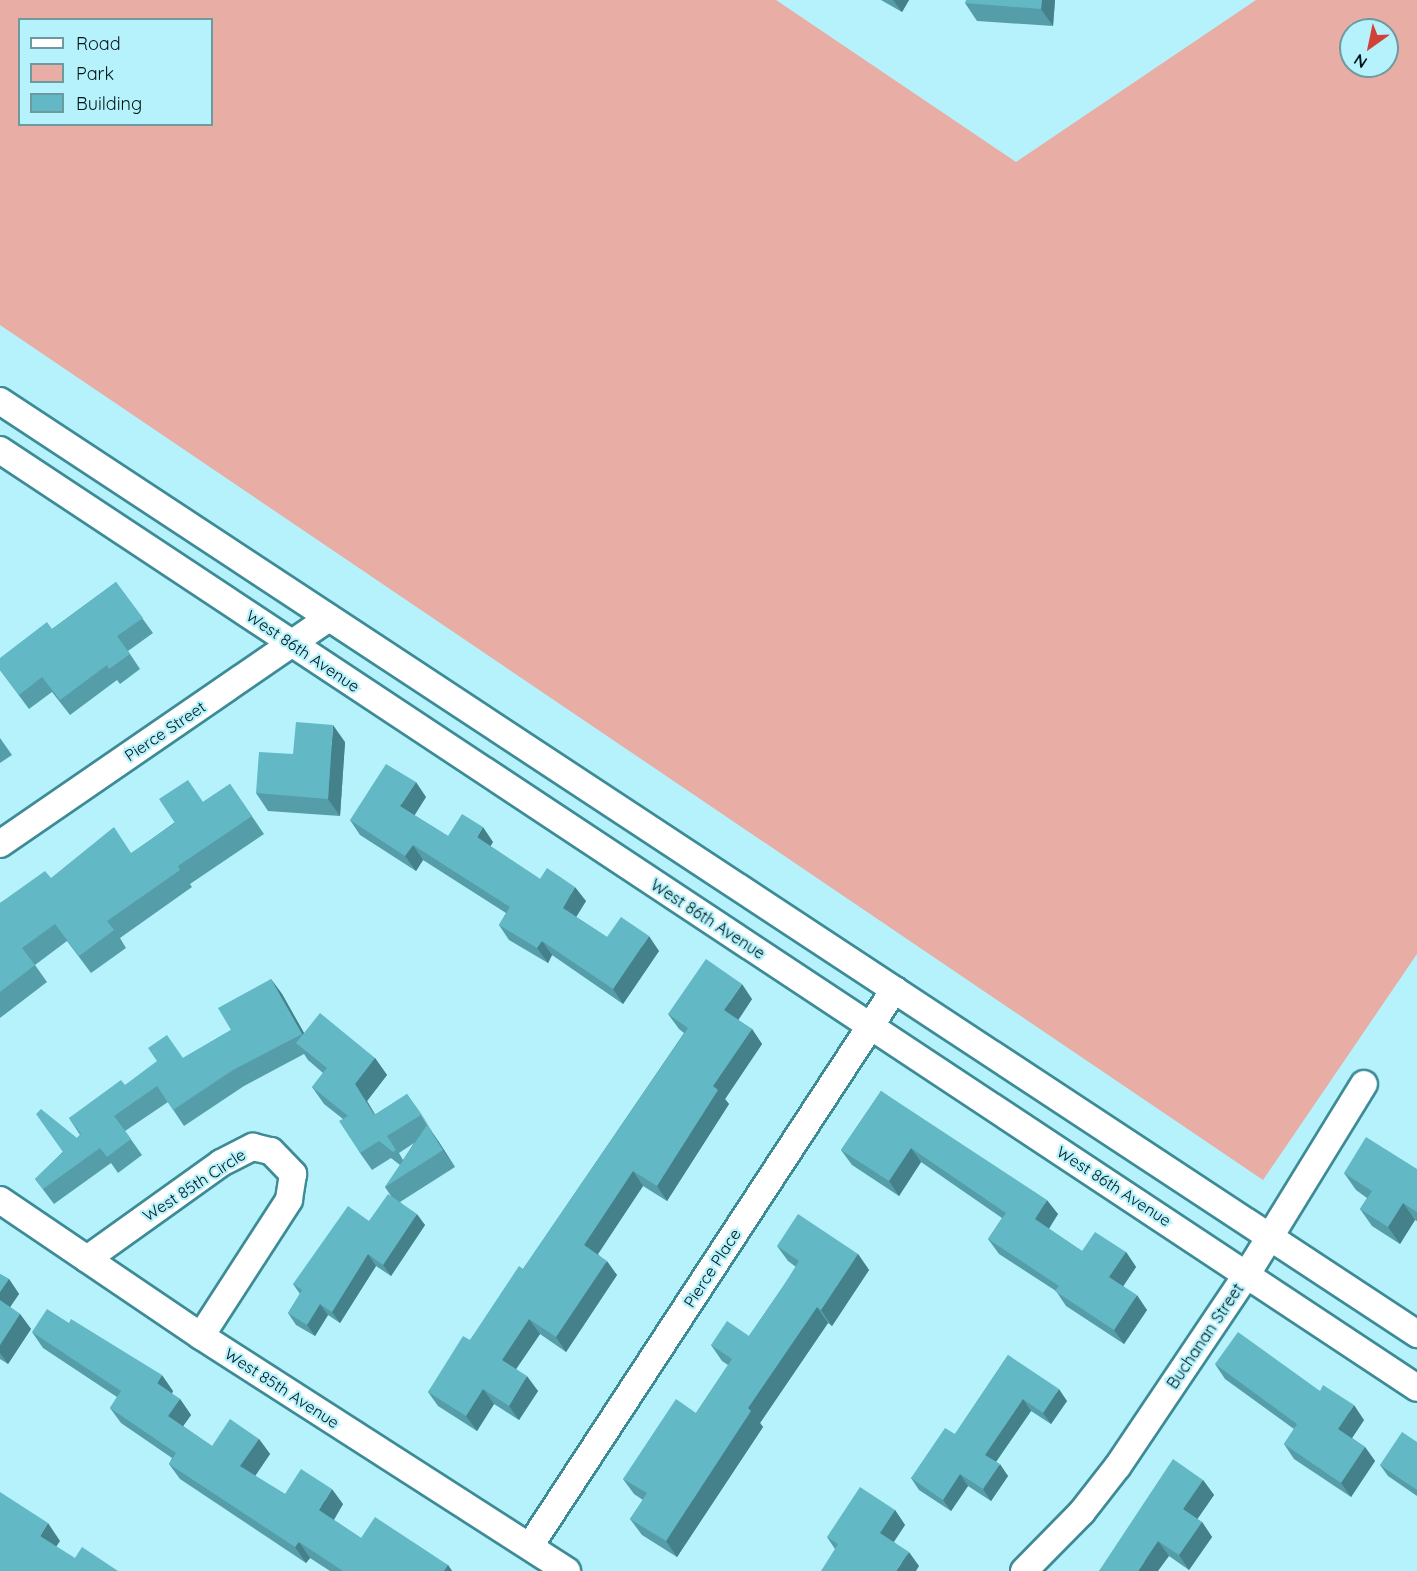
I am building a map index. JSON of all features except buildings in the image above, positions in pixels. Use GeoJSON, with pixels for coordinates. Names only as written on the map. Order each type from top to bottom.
{"type":"FeatureCollection","features":[{"type":"Feature","properties":{"kind":"street"},"geometry":{"type":"LineString","coordinates":[[0,401],[1417,1334]]}},
{"type":"Feature","properties":{"kind":"street","name":"West 86th Avenue"},"geometry":{"type":"LineString","coordinates":[[0,450],[1417,1388]]}},
{"type":"Feature","properties":{"kind":"street","name":"Pierce Street"},"geometry":{"type":"LineString","coordinates":[[0,844],[329,618]]}},
{"type":"Feature","properties":{"kind":"street","name":"Pierce Place"},"geometry":{"type":"LineString","coordinates":[[530,1546],[894,990]]}},
{"type":"Feature","properties":{"kind":"street","name":"Buchanan Street"},"geometry":{"type":"LineString","coordinates":[[1024,1571],[1082,1512],[1118,1466],[1247,1274],[1364,1084]]}},
{"type":"Feature","properties":{"kind":"street","name":"West 85th Circle"},"geometry":{"type":"LineString","coordinates":[[87,1258],[221,1163],[253,1147],[272,1151],[293,1174],[289,1200],[201,1336]]}},
{"type":"Feature","properties":{"kind":"street","name":"West 85th Avenue"},"geometry":{"type":"LineString","coordinates":[[0,1200],[201,1336],[567,1571]]}},
{"type":"Feature","properties":{"kind":"green space"},"geometry":{"type":"Polygon","coordinates":[[[0,0],[776,0],[1016,162],[1256,0],[1417,0],[1417,954],[1263,1180],[0,325],[0,0]]]}}]}
